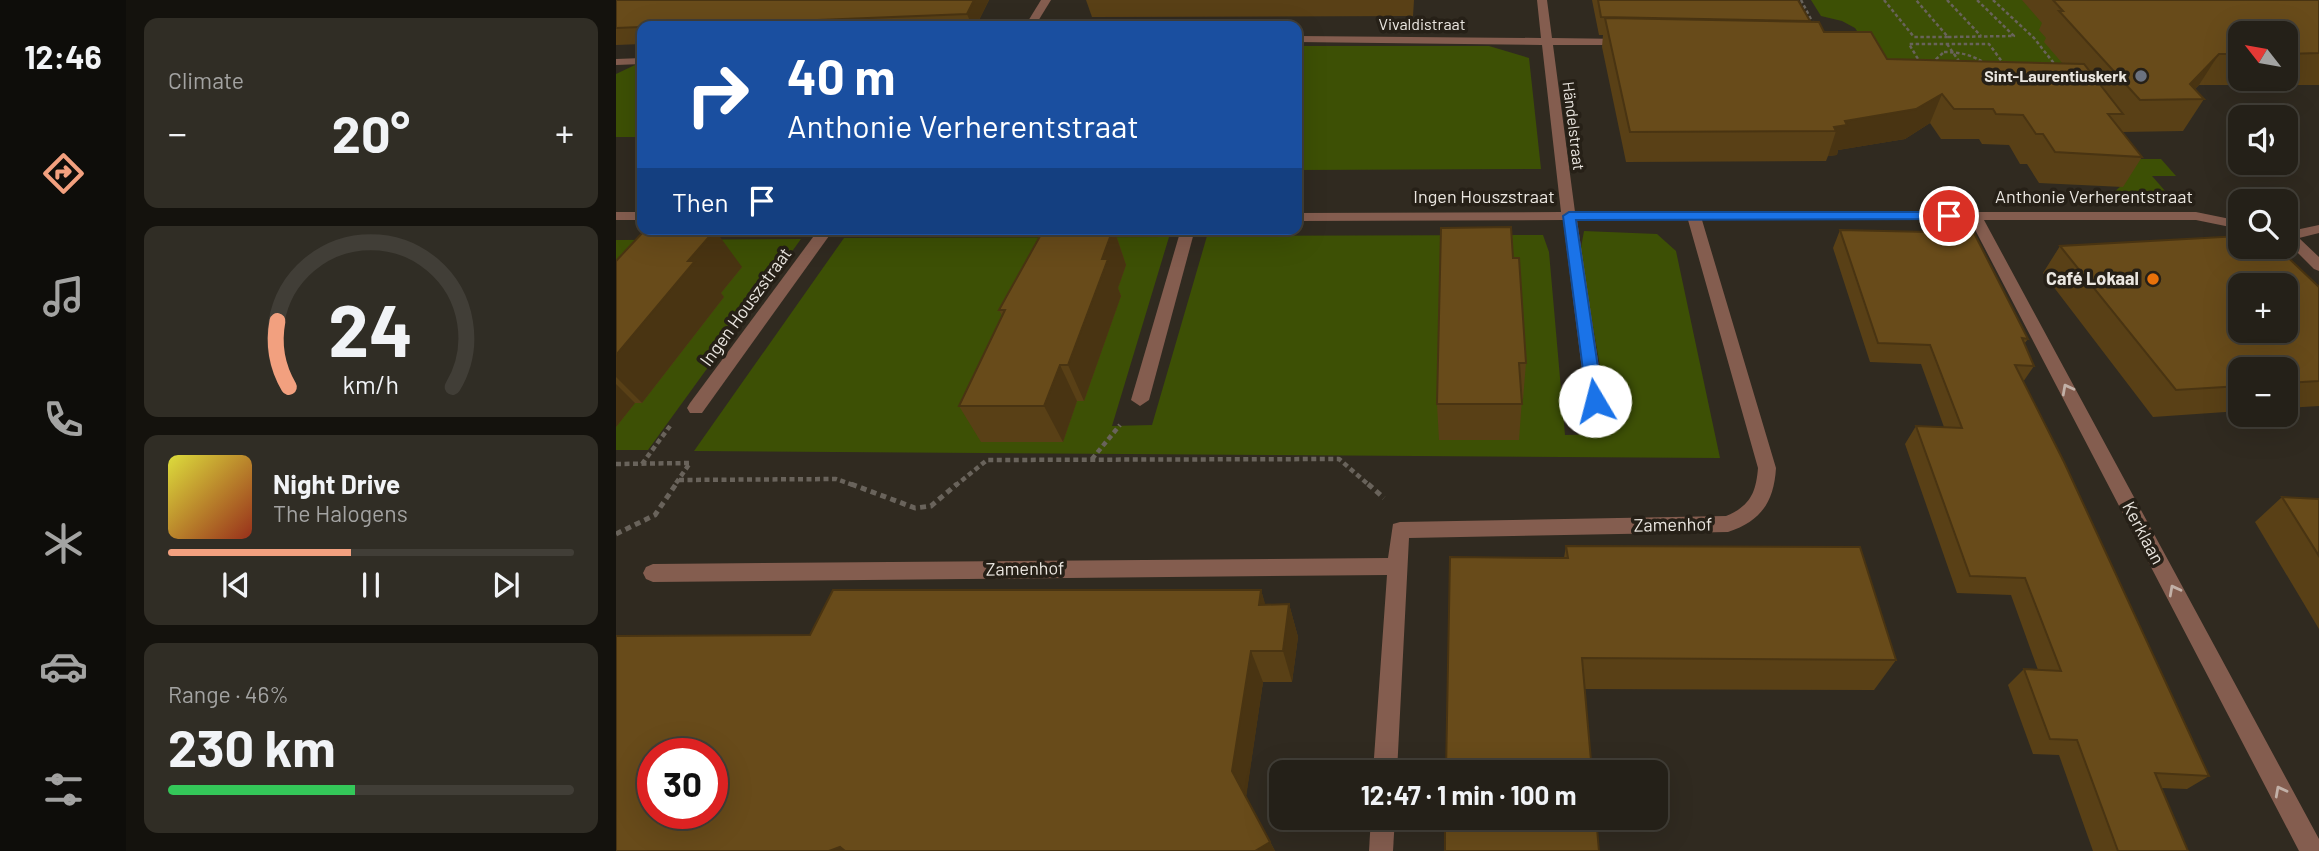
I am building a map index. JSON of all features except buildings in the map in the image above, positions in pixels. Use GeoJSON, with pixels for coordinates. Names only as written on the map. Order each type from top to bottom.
{"type":"FeatureCollection","features":[{"type":"Feature","properties":{"kind":"street"},"geometry":{"type":"LineString","coordinates":[[1033,21],[1046,0]]}},
{"type":"Feature","properties":{"kind":"street","name":"Händelstraat"},"geometry":{"type":"LineString","coordinates":[[1542,0],[1569,216]]}},
{"type":"Feature","properties":{"kind":"street","name":"Vivaldistraat"},"geometry":{"type":"LineString","coordinates":[[1302,39],[1547,40]]}},
{"type":"Feature","properties":{"kind":"street"},"geometry":{"type":"LineString","coordinates":[[1547,40],[1644,42]]}},
{"type":"Feature","properties":{"kind":"street"},"geometry":{"type":"LineString","coordinates":[[616,62],[637,61]]}},
{"type":"Feature","properties":{"kind":"street","name":"Kerklaan"},"geometry":{"type":"LineString","coordinates":[[1974,215],[2312,851]]}},
{"type":"Feature","properties":{"kind":"street"},"geometry":{"type":"LineString","coordinates":[[616,216],[637,216]]}},
{"type":"Feature","properties":{"kind":"street","name":"Anthonie Verherentstraat"},"geometry":{"type":"LineString","coordinates":[[1569,216],[2196,216],[2228,223]]}},
{"type":"Feature","properties":{"kind":"street","name":"Ingen Houszstraat"},"geometry":{"type":"LineString","coordinates":[[1302,217],[1569,216],[1595,401]]}},
{"type":"Feature","properties":{"kind":"street","name":"Zamenhof"},"geometry":{"type":"LineString","coordinates":[[1400,530],[1728,524],[1751,514],[1766,494],[1767,468],[1694,216]]}},
{"type":"Feature","properties":{"kind":"street"},"geometry":{"type":"LineString","coordinates":[[2298,234],[2319,229]]}},
{"type":"Feature","properties":{"kind":"street","name":"Ingen Houszstraat"},"geometry":{"type":"LineString","coordinates":[[696,408],[823,235]]}},
{"type":"Feature","properties":{"kind":"street"},"geometry":{"type":"LineString","coordinates":[[1140,400],[1186,235]]}},
{"type":"Feature","properties":{"kind":"street"},"geometry":{"type":"LineString","coordinates":[[2298,247],[2319,267]]}},
{"type":"Feature","properties":{"kind":"street"},"geometry":{"type":"LineString","coordinates":[[1386,760],[1400,530]]}},
{"type":"Feature","properties":{"kind":"street","name":"Zamenhof"},"geometry":{"type":"LineString","coordinates":[[653,573],[1398,566]]}},
{"type":"Feature","properties":{"kind":"street"},"geometry":{"type":"LineString","coordinates":[[1381,851],[1382,830]]}},
{"type":"Feature","properties":{"kind":"path"},"geometry":{"type":"LineString","coordinates":[[1801,0],[1819,34]]}},
{"type":"Feature","properties":{"kind":"path"},"geometry":{"type":"LineString","coordinates":[[1884,0],[1914,37],[2014,36],[1977,0]]}},
{"type":"Feature","properties":{"kind":"path"},"geometry":{"type":"LineString","coordinates":[[1916,0],[1948,37]]}},
{"type":"Feature","properties":{"kind":"path"},"geometry":{"type":"LineString","coordinates":[[1947,0],[1981,37]]}},
{"type":"Feature","properties":{"kind":"path"},"geometry":{"type":"LineString","coordinates":[[1993,0],[2034,38],[2063,74]]}},
{"type":"Feature","properties":{"kind":"path"},"geometry":{"type":"LineString","coordinates":[[1961,65],[1922,64],[1909,44],[1989,44],[2013,75]]}},
{"type":"Feature","properties":{"kind":"path"},"geometry":{"type":"LineString","coordinates":[[1947,44],[1975,85]]}},
{"type":"Feature","properties":{"kind":"path"},"geometry":{"type":"LineString","coordinates":[[1952,52],[1976,57],[1986,64],[1987,72],[1970,77],[1953,75],[1934,61],[1939,54],[1952,52]]}},
{"type":"Feature","properties":{"kind":"path"},"geometry":{"type":"LineString","coordinates":[[1973,65],[2017,64]]}},
{"type":"Feature","properties":{"kind":"path"},"geometry":{"type":"LineString","coordinates":[[2042,64],[2054,64]]}},
{"type":"Feature","properties":{"kind":"path"},"geometry":{"type":"LineString","coordinates":[[1091,460],[1140,400]]}},
{"type":"Feature","properties":{"kind":"path"},"geometry":{"type":"LineString","coordinates":[[642,464],[676,418],[696,408]]}},
{"type":"Feature","properties":{"kind":"path"},"geometry":{"type":"LineString","coordinates":[[679,480],[836,479],[915,508],[930,506],[987,460],[1339,459],[1391,504],[1400,530]]}},
{"type":"Feature","properties":{"kind":"path"},"geometry":{"type":"LineString","coordinates":[[616,464],[691,463],[655,514],[616,534]]}},
{"type":"Feature","properties":{"kind":"green space"},"geometry":{"type":"Polygon","coordinates":[[[1811,0],[2054,0],[2048,42],[2045,42],[2097,99],[1894,87],[1855,28],[1842,21],[1821,16],[1811,0]]]}},
{"type":"Feature","properties":{"kind":"green space"},"geometry":{"type":"Polygon","coordinates":[[[1302,46],[1489,46],[1529,58],[1541,169],[1302,170],[1302,46]]]}},
{"type":"Feature","properties":{"kind":"green space"},"geometry":{"type":"Polygon","coordinates":[[[637,64],[637,137],[616,137],[616,74],[637,64]]]}},
{"type":"Feature","properties":{"kind":"green space"},"geometry":{"type":"Polygon","coordinates":[[[2137,159],[2161,159],[2176,176],[2152,176],[2166,192],[2113,193],[2122,185],[2137,159]]]}},
{"type":"Feature","properties":{"kind":"green space"},"geometry":{"type":"Polygon","coordinates":[[[1584,231],[1657,234],[1676,251],[1720,458],[694,451],[844,238],[1169,237],[1112,426],[1152,425],[1207,236],[1543,235],[1549,252],[1565,435],[1612,434],[1580,253],[1584,231]]]}},
{"type":"Feature","properties":{"kind":"green space"},"geometry":{"type":"Polygon","coordinates":[[[801,239],[648,450],[616,450],[616,240],[801,239]]]}},
{"type":"Feature","properties":{"kind":"place","name":"Sint-Laurentiuskerk"},"geometry":{"type":"Point","coordinates":[2141,76]}},
{"type":"Feature","properties":{"kind":"place","name":"Café Lokaal"},"geometry":{"type":"Point","coordinates":[2153,279]}},
{"type":"Feature","properties":{"kind":"route"},"geometry":{"type":"LineString","coordinates":[[1595,401],[1569,216],[1949,216]]}}]}
